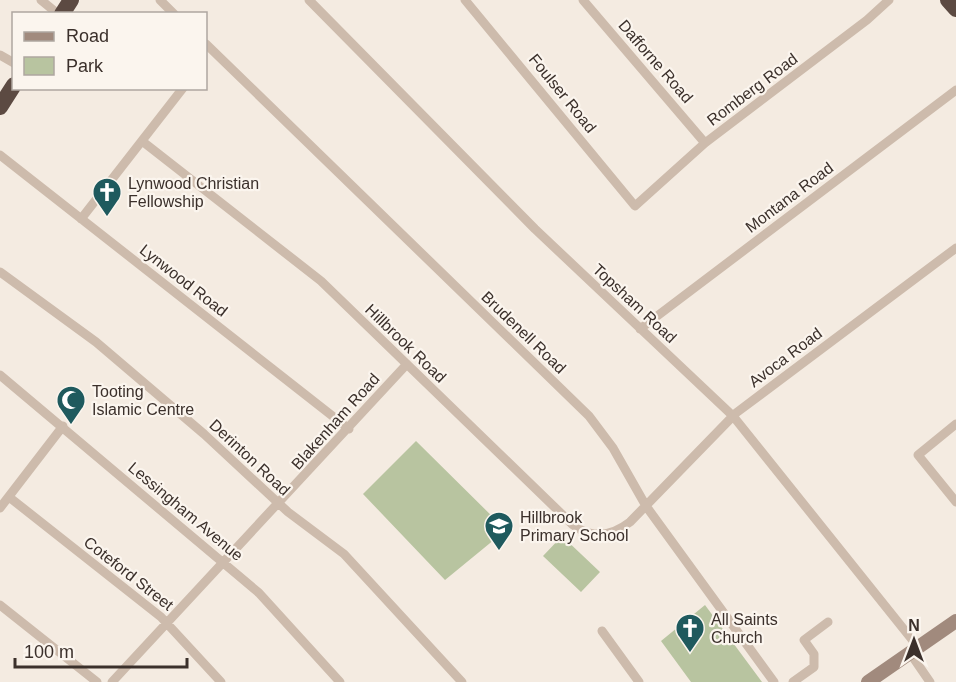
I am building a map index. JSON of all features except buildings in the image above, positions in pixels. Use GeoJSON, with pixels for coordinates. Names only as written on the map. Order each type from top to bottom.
{"type":"FeatureCollection","features":[{"type":"Feature","properties":{"kind":"highway"},"geometry":{"type":"LineString","coordinates":[[62,12],[71,0]]}},
{"type":"Feature","properties":{"kind":"highway"},"geometry":{"type":"LineString","coordinates":[[948,0],[956,9]]}},
{"type":"Feature","properties":{"kind":"highway"},"geometry":{"type":"LineString","coordinates":[[0,107],[12,88]]}},
{"type":"Feature","properties":{"kind":"street"},"geometry":{"type":"LineString","coordinates":[[41,0],[57,12]]}},
{"type":"Feature","properties":{"kind":"street"},"geometry":{"type":"LineString","coordinates":[[160,0],[172,12]]}},
{"type":"Feature","properties":{"kind":"street","name":"Topsham Road"},"geometry":{"type":"LineString","coordinates":[[309,0],[535,229],[733,416],[914,650],[930,682]]}},
{"type":"Feature","properties":{"kind":"street","name":"Foulser Road"},"geometry":{"type":"LineString","coordinates":[[465,0],[635,206]]}},
{"type":"Feature","properties":{"kind":"street","name":"Dafforne Road"},"geometry":{"type":"LineString","coordinates":[[583,0],[705,143]]}},
{"type":"Feature","properties":{"kind":"street","name":"Romberg Road"},"geometry":{"type":"LineString","coordinates":[[635,206],[705,143],[867,20],[889,0]]}},
{"type":"Feature","properties":{"kind":"street","name":"Brudenell Road"},"geometry":{"type":"LineString","coordinates":[[209,48],[589,416],[609,441],[646,506],[774,682]]}},
{"type":"Feature","properties":{"kind":"street"},"geometry":{"type":"LineString","coordinates":[[81,219],[181,90]]}},
{"type":"Feature","properties":{"kind":"street","name":"Montana Road"},"geometry":{"type":"LineString","coordinates":[[640,329],[659,312],[956,90]]}},
{"type":"Feature","properties":{"kind":"street","name":"Hillbrook Road"},"geometry":{"type":"LineString","coordinates":[[142,141],[321,281],[580,530],[598,535],[615,532],[646,506]]}},
{"type":"Feature","properties":{"kind":"street","name":"Lynwood Road"},"geometry":{"type":"LineString","coordinates":[[0,155],[349,429]]}},
{"type":"Feature","properties":{"kind":"street","name":"Avoca Road"},"geometry":{"type":"LineString","coordinates":[[646,506],[733,416],[956,248]]}},
{"type":"Feature","properties":{"kind":"street","name":"Derinton Road"},"geometry":{"type":"LineString","coordinates":[[0,272],[96,342],[204,434],[279,504],[360,569],[462,682]]}},
{"type":"Feature","properties":{"kind":"street","name":"Blakenham Road"},"geometry":{"type":"LineString","coordinates":[[115,681],[407,364]]}},
{"type":"Feature","properties":{"kind":"street"},"geometry":{"type":"LineString","coordinates":[[0,390],[2,376]]}},
{"type":"Feature","properties":{"kind":"street","name":"Lessingham Avenue"},"geometry":{"type":"LineString","coordinates":[[2,376],[223,562],[281,615],[340,682]]}},
{"type":"Feature","properties":{"kind":"street"},"geometry":{"type":"LineString","coordinates":[[956,424],[918,454],[956,502]]}},
{"type":"Feature","properties":{"kind":"street"},"geometry":{"type":"LineString","coordinates":[[0,508],[63,426]]}},
{"type":"Feature","properties":{"kind":"street","name":"Coteford Street"},"geometry":{"type":"LineString","coordinates":[[9,497],[168,622],[221,682]]}},
{"type":"Feature","properties":{"kind":"street"},"geometry":{"type":"LineString","coordinates":[[0,605],[97,682]]}},
{"type":"Feature","properties":{"kind":"street"},"geometry":{"type":"LineString","coordinates":[[868,682],[956,621]]}},
{"type":"Feature","properties":{"kind":"street"},"geometry":{"type":"LineString","coordinates":[[793,682],[814,667],[814,654],[804,640],[828,622]]}},
{"type":"Feature","properties":{"kind":"street"},"geometry":{"type":"LineString","coordinates":[[602,631],[639,682]]}},
{"type":"Feature","properties":{"kind":"green space"},"geometry":{"type":"Polygon","coordinates":[[[416,441],[506,530],[445,580],[363,494],[416,441]]]}},
{"type":"Feature","properties":{"kind":"green space"},"geometry":{"type":"Polygon","coordinates":[[[562,536],[600,572],[581,592],[543,556],[562,536]]]}},
{"type":"Feature","properties":{"kind":"green space"},"geometry":{"type":"Polygon","coordinates":[[[705,605],[762,682],[691,682],[661,641],[705,605]]]}},
{"type":"Feature","properties":{"kind":"place","name":"Lynwood Christian Fellowship"},"geometry":{"type":"Point","coordinates":[107,218]}},
{"type":"Feature","properties":{"kind":"place","name":"Tooting Islamic Centre"},"geometry":{"type":"Point","coordinates":[71,426]}},
{"type":"Feature","properties":{"kind":"place","name":"Hillbrook Primary School"},"geometry":{"type":"Point","coordinates":[499,552]}},
{"type":"Feature","properties":{"kind":"place","name":"All Saints Church"},"geometry":{"type":"Point","coordinates":[690,654]}}]}
